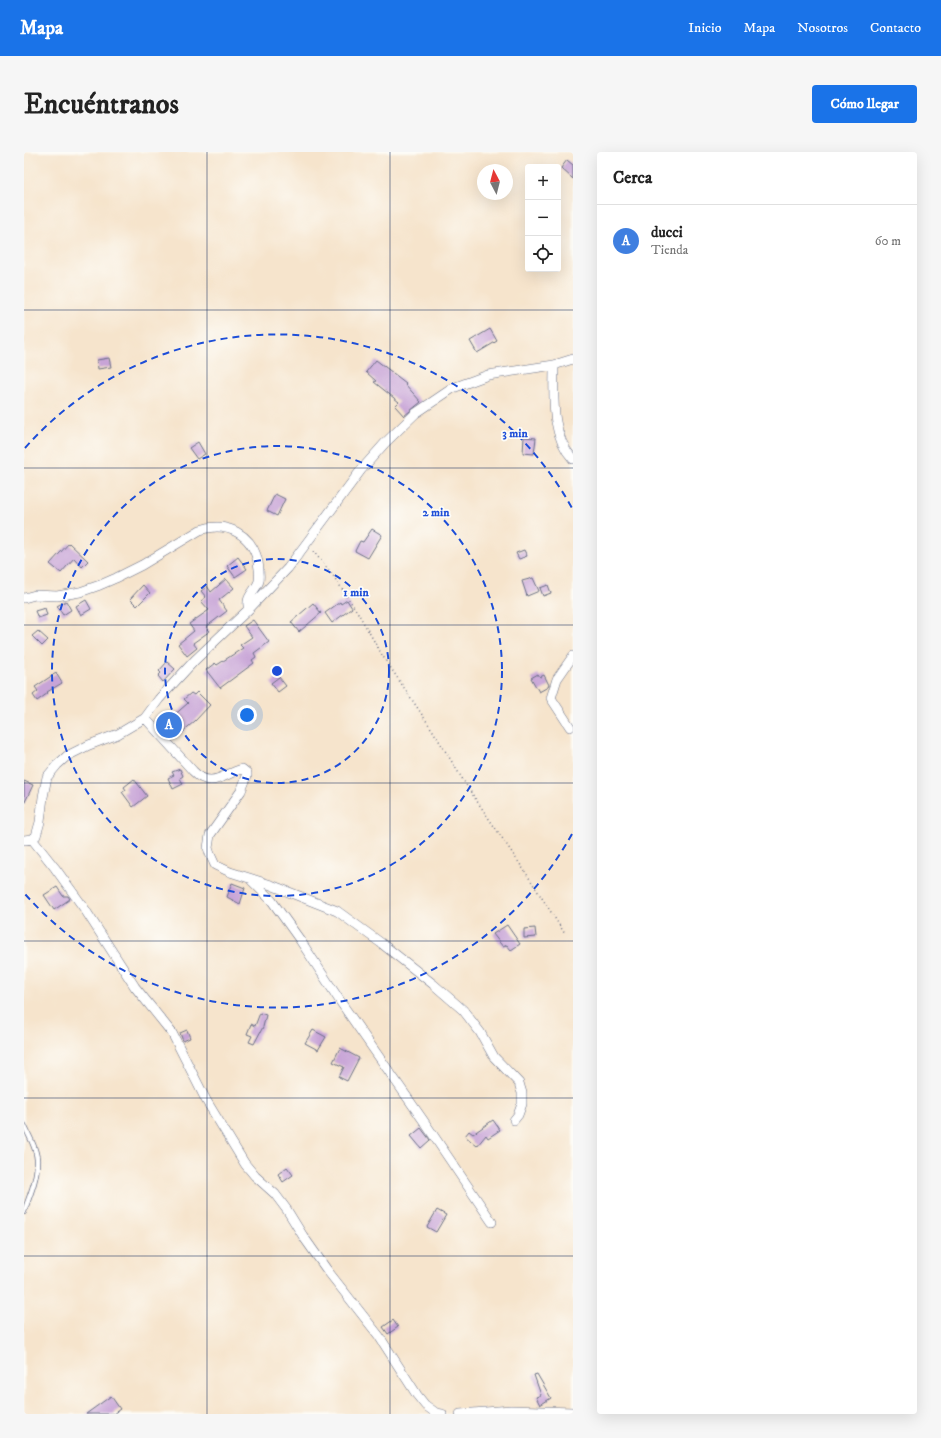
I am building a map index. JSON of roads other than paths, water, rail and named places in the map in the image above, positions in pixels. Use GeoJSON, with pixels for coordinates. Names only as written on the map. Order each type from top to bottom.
{"type":"FeatureCollection","features":[{"type":"Feature","properties":{"kind":"street"},"geometry":{"type":"LineString","coordinates":[[442,1414],[436,1413],[417,1395],[379,1336],[327,1270],[287,1210],[275,1194],[245,1164],[206,1100],[172,1033],[135,987],[84,908],[55,868],[28,839],[36,836],[40,822],[42,797],[47,777],[57,764],[67,756],[89,745],[118,734],[145,718],[159,699],[195,660],[249,609],[288,568],[338,499],[366,464],[416,413],[453,388],[488,375],[554,365],[573,358]]}},
{"type":"Feature","properties":{"kind":"street"},"geometry":{"type":"LineString","coordinates":[[554,365],[556,420],[562,443],[573,459]]}},
{"type":"Feature","properties":{"kind":"street"},"geometry":{"type":"LineString","coordinates":[[24,591],[35,595],[57,596],[80,592],[100,585],[142,565],[200,530],[206,528],[221,528],[242,535],[248,540],[255,553],[259,567],[259,582],[248,599],[247,604],[249,609]]}},
{"type":"Feature","properties":{"kind":"street"},"geometry":{"type":"LineString","coordinates":[[24,598],[35,595]]}},
{"type":"Feature","properties":{"kind":"street"},"geometry":{"type":"LineString","coordinates":[[570,727],[551,698],[557,679],[573,656]]}},
{"type":"Feature","properties":{"kind":"street"},"geometry":{"type":"LineString","coordinates":[[145,718],[193,771],[201,777],[216,780],[239,770],[245,771],[247,776],[241,791],[210,835],[208,848],[215,865],[230,872],[271,885],[336,911],[403,959],[462,1010],[480,1032],[494,1057],[519,1083],[522,1093],[522,1104],[518,1115],[514,1120]]}},
{"type":"Feature","properties":{"kind":"street"},"geometry":{"type":"LineString","coordinates":[[250,878],[272,901],[300,940],[342,1004],[492,1222]]}},
{"type":"Feature","properties":{"kind":"street"},"geometry":{"type":"LineString","coordinates":[[460,1414],[510,1410],[573,1412]]}},
{"type":"Feature","properties":{"kind":"lane"},"geometry":{"type":"LineString","coordinates":[[24,1125],[38,1164],[34,1185],[24,1212]]}},
{"type":"Feature","properties":{"kind":"place","name":"ducci"},"geometry":{"type":"Point","coordinates":[169,725]}}]}
